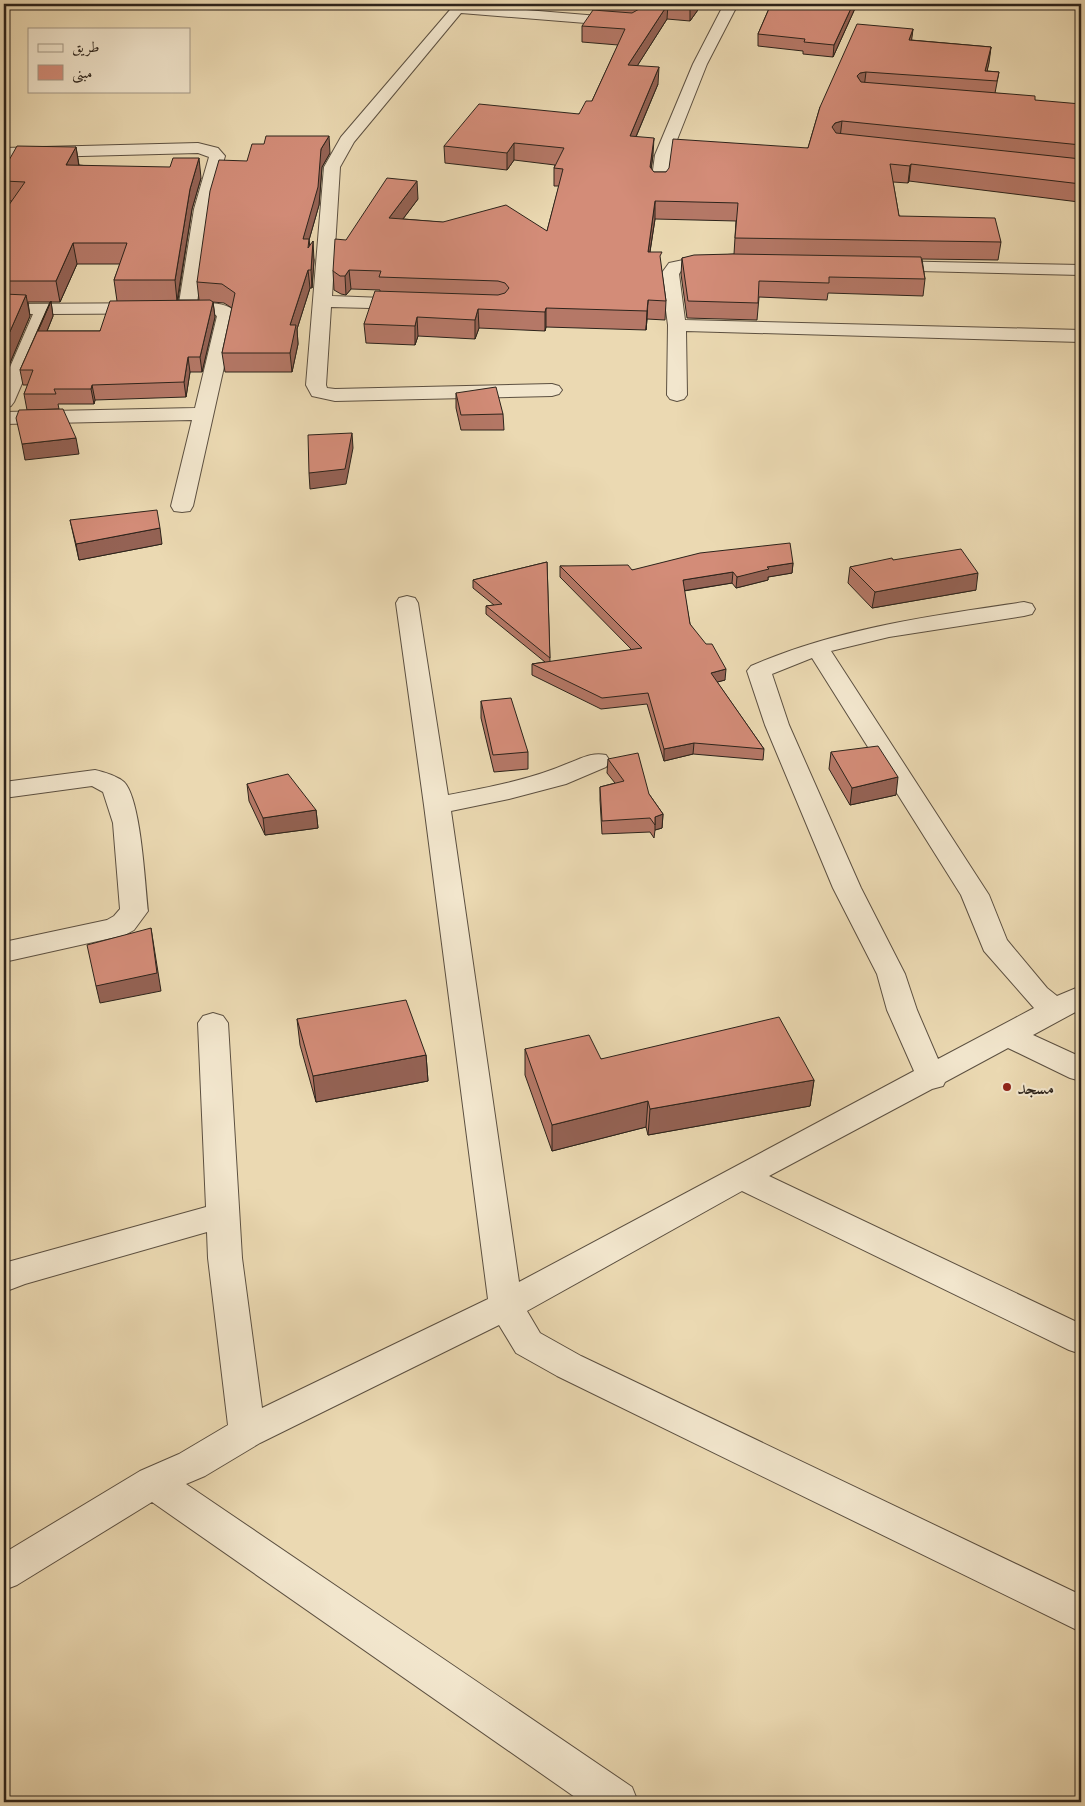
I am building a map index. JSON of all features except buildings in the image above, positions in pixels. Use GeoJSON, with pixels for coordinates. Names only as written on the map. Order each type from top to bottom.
{"type":"FeatureCollection","features":[{"type":"Feature","properties":{"kind":"street"},"geometry":{"type":"LineString","coordinates":[[659,185],[663,155],[700,64],[731,4]]}},
{"type":"Feature","properties":{"kind":"street"},"geometry":{"type":"LineString","coordinates":[[552,390],[325,395],[319,392],[316,386],[332,168],[347,140],[460,6],[632,23]]}},
{"type":"Feature","properties":{"kind":"street"},"geometry":{"type":"LineString","coordinates":[[4,153],[198,148],[212,151],[217,156],[202,208],[187,308]]}},
{"type":"Feature","properties":{"kind":"street"},"geometry":{"type":"LineString","coordinates":[[678,395],[677,325],[670,274],[675,267],[688,264],[733,264]]}},
{"type":"Feature","properties":{"kind":"street"},"geometry":{"type":"LineString","coordinates":[[872,266],[1081,270]]}},
{"type":"Feature","properties":{"kind":"street"},"geometry":{"type":"LineString","coordinates":[[323,301],[430,305]]}},
{"type":"Feature","properties":{"kind":"street"},"geometry":{"type":"LineString","coordinates":[[4,309],[214,308],[226,313],[182,506]]}},
{"type":"Feature","properties":{"kind":"street"},"geometry":{"type":"LineString","coordinates":[[4,402],[45,309]]}},
{"type":"Feature","properties":{"kind":"street"},"geometry":{"type":"LineString","coordinates":[[677,325],[1081,336]]}},
{"type":"Feature","properties":{"kind":"street"},"geometry":{"type":"LineString","coordinates":[[4,418],[203,414]]}},
{"type":"Feature","properties":{"kind":"street"},"geometry":{"type":"LineString","coordinates":[[406,603],[437,805],[506,1306],[528,1343],[569,1366],[1081,1614]]}},
{"type":"Feature","properties":{"kind":"street"},"geometry":{"type":"LineString","coordinates":[[932,1078],[902,1010],[891,974],[848,888],[777,725],[759,671],[787,658],[858,636],[1024,609]]}},
{"type":"Feature","properties":{"kind":"street"},"geometry":{"type":"LineString","coordinates":[[818,649],[976,895],[994,944],[1037,995],[1068,1004]]}},
{"type":"Feature","properties":{"kind":"street"},"geometry":{"type":"LineString","coordinates":[[437,805],[509,791],[557,778],[597,761]]}},
{"type":"Feature","properties":{"kind":"street"},"geometry":{"type":"LineString","coordinates":[[4,790],[95,778],[114,787],[126,822],[134,901],[134,911],[124,923],[115,928],[4,952]]}},
{"type":"Feature","properties":{"kind":"street"},"geometry":{"type":"LineString","coordinates":[[4,1573],[153,1482],[192,1465],[247,1432],[506,1306],[741,1177],[932,1078],[1068,1004]]}},
{"type":"Feature","properties":{"kind":"street"},"geometry":{"type":"LineString","coordinates":[[213,1023],[225,1258],[247,1432]]}},
{"type":"Feature","properties":{"kind":"street"},"geometry":{"type":"LineString","coordinates":[[1009,1036],[1081,1070]]}},
{"type":"Feature","properties":{"kind":"street"},"geometry":{"type":"LineString","coordinates":[[741,1177],[1081,1340]]}},
{"type":"Feature","properties":{"kind":"street"},"geometry":{"type":"LineString","coordinates":[[4,1279],[16,1273],[222,1215]]}},
{"type":"Feature","properties":{"kind":"street"},"geometry":{"type":"LineString","coordinates":[[153,1482],[617,1802]]}},
{"type":"Feature","properties":{"kind":"place","name":"مسجد"},"geometry":{"type":"Point","coordinates":[1007,1087]}}]}
